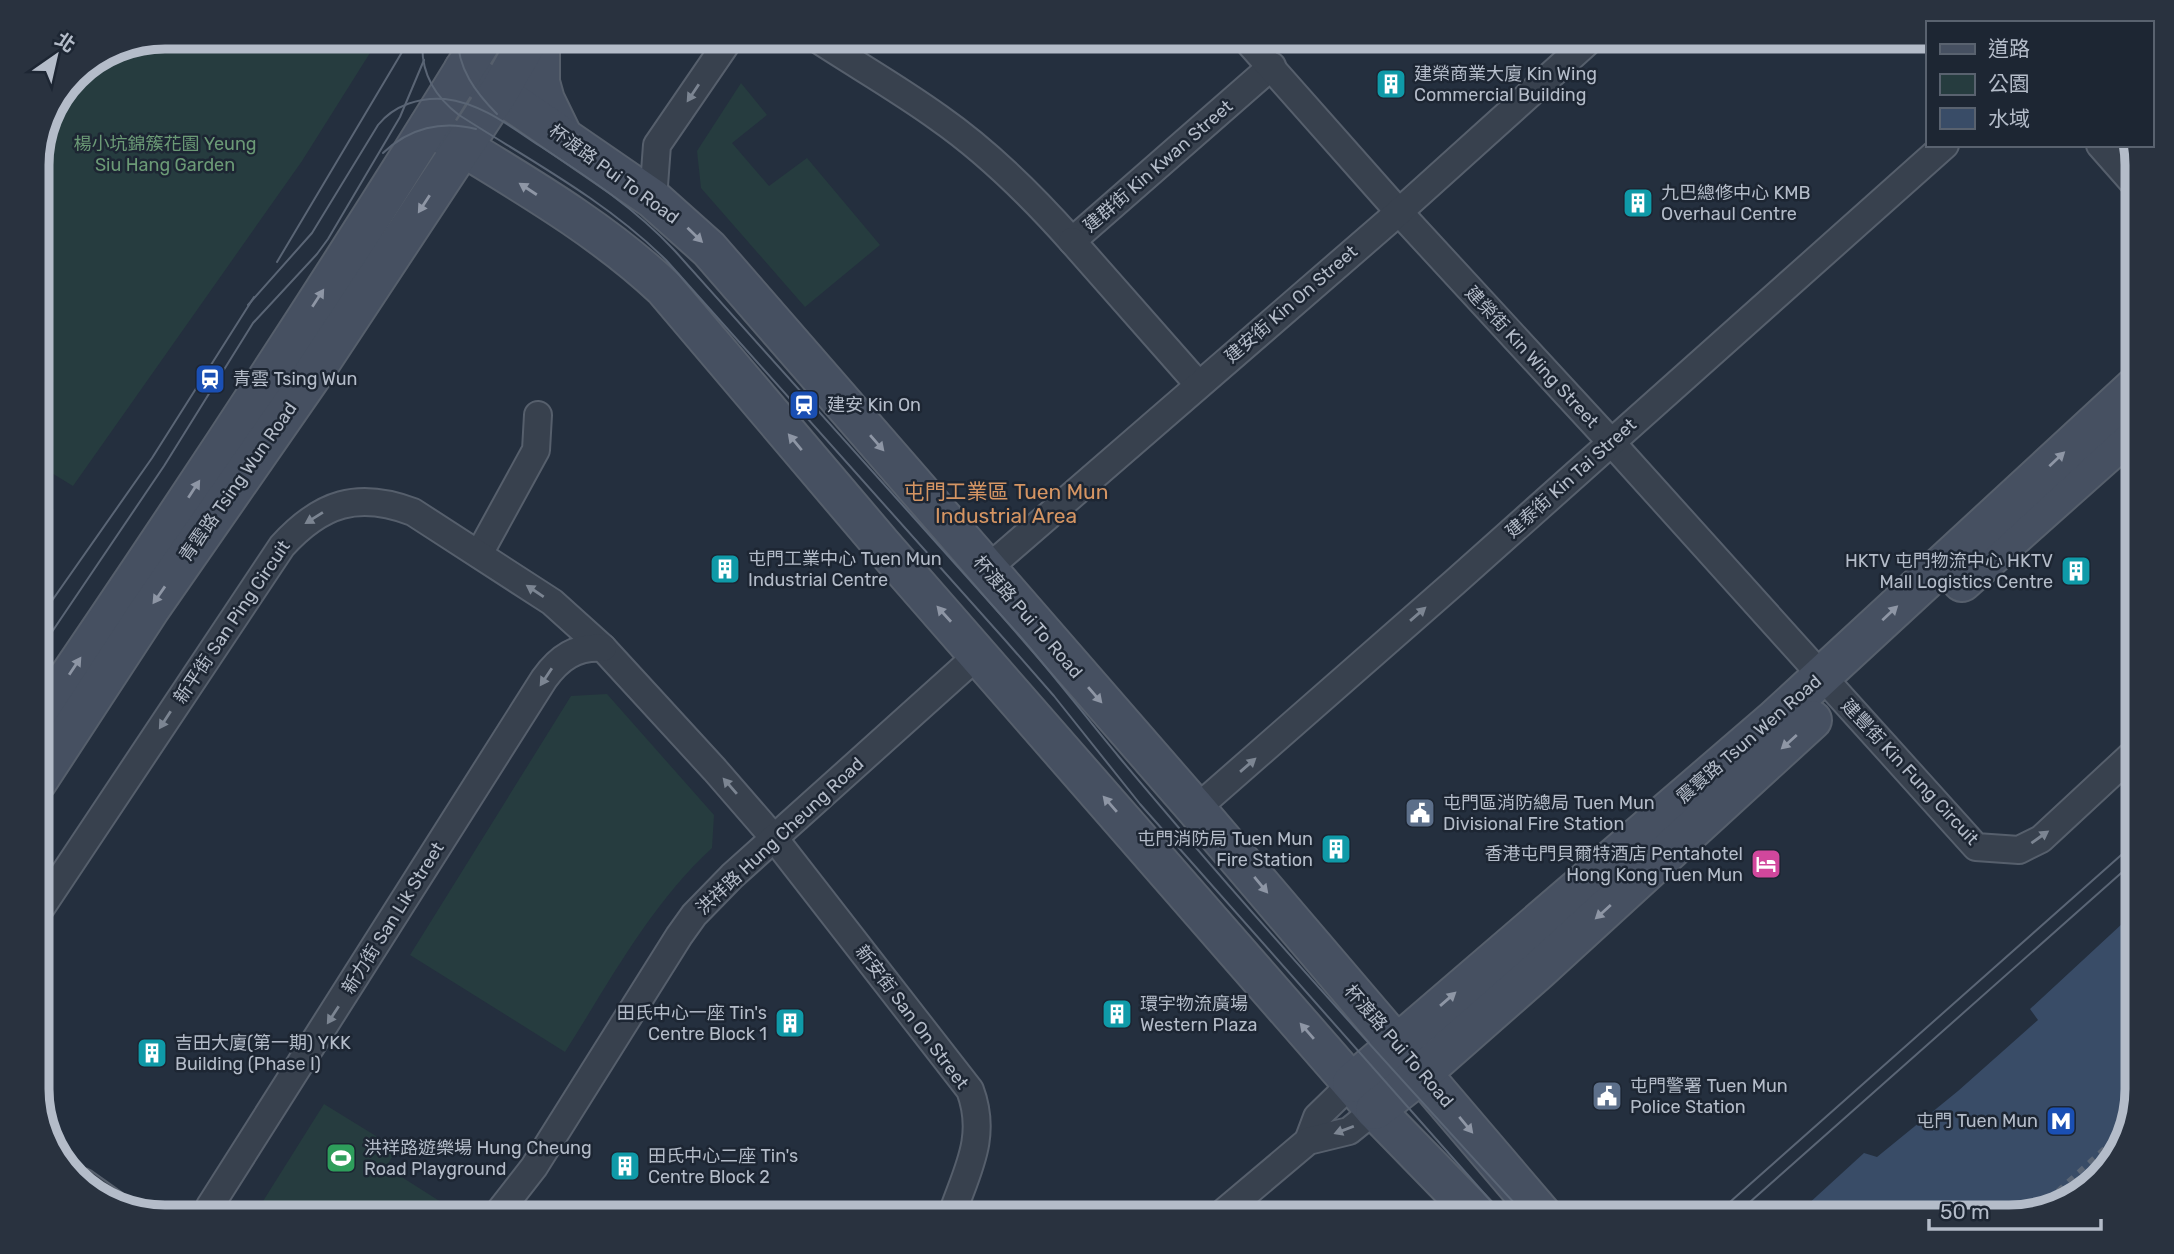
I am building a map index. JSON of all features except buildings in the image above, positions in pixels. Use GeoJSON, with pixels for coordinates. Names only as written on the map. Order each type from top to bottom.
{"type":"FeatureCollection","features":[{"type":"Feature","properties":{"kind":"main road","name":"青雲路 Tsing Wun Road"},"geometry":{"type":"LineString","coordinates":[[49,705],[157,546],[476,49]]}},
{"type":"Feature","properties":{"kind":"main road","name":"青雲路 Tsing Wun Road"},"geometry":{"type":"LineString","coordinates":[[49,764],[150,609],[311,377],[499,92],[523,49]]}},
{"type":"Feature","properties":{"kind":"main road"},"geometry":{"type":"LineString","coordinates":[[540,49],[540,82],[545,100],[562,135]]}},
{"type":"Feature","properties":{"kind":"main road","name":"杯渡路 Pui To Road"},"geometry":{"type":"LineString","coordinates":[[464,69],[653,199],[709,249],[1196,809],[1534,1205]]}},
{"type":"Feature","properties":{"kind":"main road"},"geometry":{"type":"LineString","coordinates":[[429,126],[585,226],[641,267],[664,288],[882,545],[1364,1096],[1468,1205]]}},
{"type":"Feature","properties":{"kind":"main road","name":"震寰路 Tsun Wen Road"},"geometry":{"type":"LineString","coordinates":[[1364,1096],[1422,1073],[1830,686],[2125,397]]}},
{"type":"Feature","properties":{"kind":"main road","name":"震寰路 Tsun Wen Road"},"geometry":{"type":"LineString","coordinates":[[1364,1096],[1397,1044],[1830,686],[1879,657],[2125,437]]}},
{"type":"Feature","properties":{"kind":"street"},"geometry":{"type":"LineString","coordinates":[[653,199],[657,145],[723,49]]}},
{"type":"Feature","properties":{"kind":"street","name":"建群街 Kin Kwan Street"},"geometry":{"type":"LineString","coordinates":[[833,49],[939,117],[979,149],[1017,183],[1072,241],[1272,66]]}},
{"type":"Feature","properties":{"kind":"street","name":"建榮街 Kin Wing Street"},"geometry":{"type":"LineString","coordinates":[[1256,49],[1399,212],[1611,442],[1830,686]]}},
{"type":"Feature","properties":{"kind":"street","name":"建安街 Kin On Street"},"geometry":{"type":"LineString","coordinates":[[987,569],[1399,212],[1580,49]]}},
{"type":"Feature","properties":{"kind":"street","name":"建泰街 Kin Tai Street"},"geometry":{"type":"LineString","coordinates":[[1196,809],[1943,147]]}},
{"type":"Feature","properties":{"kind":"street"},"geometry":{"type":"LineString","coordinates":[[2102,147],[2125,173]]}},
{"type":"Feature","properties":{"kind":"street"},"geometry":{"type":"LineString","coordinates":[[1072,241],[1198,384]]}},
{"type":"Feature","properties":{"kind":"street"},"geometry":{"type":"LineString","coordinates":[[478,554],[536,450],[538,415]]}},
{"type":"Feature","properties":{"kind":"street","name":"新平街 San Ping Circuit"},"geometry":{"type":"LineString","coordinates":[[49,896],[272,558],[294,532],[307,522],[332,508],[348,503],[378,501],[413,512],[552,602],[603,648],[774,838]]}},
{"type":"Feature","properties":{"kind":"street","name":"新力街 San Lik Street"},"geometry":{"type":"LineString","coordinates":[[210,1205],[544,679],[564,657],[590,647],[603,648]]}},
{"type":"Feature","properties":{"kind":"street","name":"洪祥路 Hung Cheung Road"},"geometry":{"type":"LineString","coordinates":[[504,1205],[534,1167],[679,936],[711,897],[979,654]]}},
{"type":"Feature","properties":{"kind":"street","name":"建豐街 Kin Fung Circuit"},"geometry":{"type":"LineString","coordinates":[[1830,686],[1976,847],[2018,850],[2040,839],[2125,761]]}},
{"type":"Feature","properties":{"kind":"street","name":"新安街 San On Street"},"geometry":{"type":"LineString","coordinates":[[774,838],[970,1090],[979,1125],[977,1143],[955,1205]]}},
{"type":"Feature","properties":{"kind":"street"},"geometry":{"type":"LineString","coordinates":[[1232,1205],[1308,1141],[1349,1131],[1364,1096]]}},
{"type":"Feature","properties":{"kind":"street"},"geometry":{"type":"LineString","coordinates":[[1308,1141],[1317,1117],[1364,1096]]}},
{"type":"Feature","properties":{"kind":"green space","name":"楊小坑錦簇花園 Yeung Siu Hang Garden"},"geometry":{"type":"Polygon","coordinates":[[[372,49],[302,161],[73,486],[49,471],[49,157],[61,113],[73,94],[76,91],[91,91],[91,76],[107,64],[142,51],[372,49]]]}},
{"type":"Feature","properties":{"kind":"green space"},"geometry":{"type":"Polygon","coordinates":[[[741,83],[767,115],[732,143],[769,186],[807,158],[880,245],[805,307],[701,188],[697,151],[741,83]]]}},
{"type":"Feature","properties":{"kind":"green space"},"geometry":{"type":"Polygon","coordinates":[[[607,694],[714,815],[712,848],[669,894],[650,919],[565,1052],[410,955],[571,696],[607,694]]]}},
{"type":"Feature","properties":{"kind":"green space","name":"洪祥路遊樂場 Hung Cheung Road Playground"},"geometry":{"type":"Polygon","coordinates":[[[324,1104],[397,1149],[386,1167],[446,1205],[261,1205],[324,1104]]]}},
{"type":"Feature","properties":{"kind":"water"},"geometry":{"type":"Polygon","coordinates":[[[2125,921],[2124,1104],[2110,1147],[2080,1181],[2054,1196],[2024,1204],[1807,1205],[1864,1153],[1877,1157],[1958,1091],[2038,1020],[2030,1009],[2125,921]]]}},
{"type":"Feature","properties":{"kind":"tram line"},"geometry":{"type":"LineString","coordinates":[[277,262],[404,49]]}},
{"type":"Feature","properties":{"kind":"tram line"},"geometry":{"type":"LineString","coordinates":[[422,49],[426,71],[435,90],[459,115],[593,200],[643,238],[666,260],[1005,640],[1054,696],[1140,804],[1494,1205]]}},
{"type":"Feature","properties":{"kind":"tram line"},"geometry":{"type":"LineString","coordinates":[[459,49],[469,79],[497,114]]}},
{"type":"Feature","properties":{"kind":"tram line"},"geometry":{"type":"LineString","coordinates":[[49,636],[164,466],[253,323],[328,239],[400,117],[424,60]]}},
{"type":"Feature","properties":{"kind":"tram line"},"geometry":{"type":"LineString","coordinates":[[248,305],[312,233],[378,125],[392,112],[408,104],[445,99],[471,105],[507,124],[594,182],[628,207],[675,251],[1018,634],[1168,816],[1269,932],[1516,1205]]}},
{"type":"Feature","properties":{"kind":"tram line"},"geometry":{"type":"LineString","coordinates":[[383,153],[404,137],[426,128],[451,125],[476,129]]}},
{"type":"Feature","properties":{"kind":"tram line"},"geometry":{"type":"LineString","coordinates":[[49,605],[152,458],[254,297]]}},
{"type":"Feature","properties":{"kind":"tram line"},"geometry":{"type":"LineString","coordinates":[[1727,1205],[2125,852]]}},
{"type":"Feature","properties":{"kind":"tram line"},"geometry":{"type":"LineString","coordinates":[[1747,1205],[2125,870]]}},
{"type":"Feature","properties":{"kind":"railway"},"geometry":{"type":"LineString","coordinates":[[2051,1197],[2113,1141]]}},
{"type":"Feature","properties":{"kind":"place","name":"建榮商業大廈 Kin Wing Commercial Building"},"geometry":{"type":"Point","coordinates":[1391,84]}},
{"type":"Feature","properties":{"kind":"place","name":"九巴總修中心 KMB Overhaul Centre"},"geometry":{"type":"Point","coordinates":[1638,203]}},
{"type":"Feature","properties":{"kind":"place","name":"青雲 Tsing Wun"},"geometry":{"type":"Point","coordinates":[210,379]}},
{"type":"Feature","properties":{"kind":"place","name":"建安 Kin On"},"geometry":{"type":"Point","coordinates":[804,405]}},
{"type":"Feature","properties":{"kind":"place","name":"屯門工業中心 Tuen Mun Industrial Centre"},"geometry":{"type":"Point","coordinates":[725,569]}},
{"type":"Feature","properties":{"kind":"place","name":"HKTV 屯門物流中心 HKTV Mall Logistics Centre"},"geometry":{"type":"Point","coordinates":[2076,571]}},
{"type":"Feature","properties":{"kind":"place","name":"屯門區消防總局 Tuen Mun Divisional Fire Station"},"geometry":{"type":"Point","coordinates":[1420,813]}},
{"type":"Feature","properties":{"kind":"place","name":"屯門消防局 Tuen Mun Fire Station"},"geometry":{"type":"Point","coordinates":[1336,849]}},
{"type":"Feature","properties":{"kind":"place","name":"香港屯門貝爾特酒店 Pentahotel Hong Kong Tuen Mun"},"geometry":{"type":"Point","coordinates":[1766,864]}},
{"type":"Feature","properties":{"kind":"place","name":"環宇物流廣場 Western Plaza"},"geometry":{"type":"Point","coordinates":[1117,1014]}},
{"type":"Feature","properties":{"kind":"place","name":"田氏中心一座 Tin's Centre Block 1"},"geometry":{"type":"Point","coordinates":[790,1023]}},
{"type":"Feature","properties":{"kind":"place","name":"吉田大廈(第一期) YKK Building (Phase I)"},"geometry":{"type":"Point","coordinates":[152,1053]}},
{"type":"Feature","properties":{"kind":"place","name":"屯門警署 Tuen Mun Police Station"},"geometry":{"type":"Point","coordinates":[1607,1096]}},
{"type":"Feature","properties":{"kind":"place","name":"屯門 Tuen Mun"},"geometry":{"type":"Point","coordinates":[2061,1121]}},
{"type":"Feature","properties":{"kind":"place","name":"洪祥路遊樂場 Hung Cheung Road Playground"},"geometry":{"type":"Point","coordinates":[341,1158]}},
{"type":"Feature","properties":{"kind":"place","name":"田氏中心二座 Tin's Centre Block 2"},"geometry":{"type":"Point","coordinates":[625,1166]}},
{"type":"Feature","properties":{"kind":"district","name":"屯門工業區 Tuen Mun Industrial Area"},"geometry":{"type":"Point","coordinates":[1006,504]}}]}
